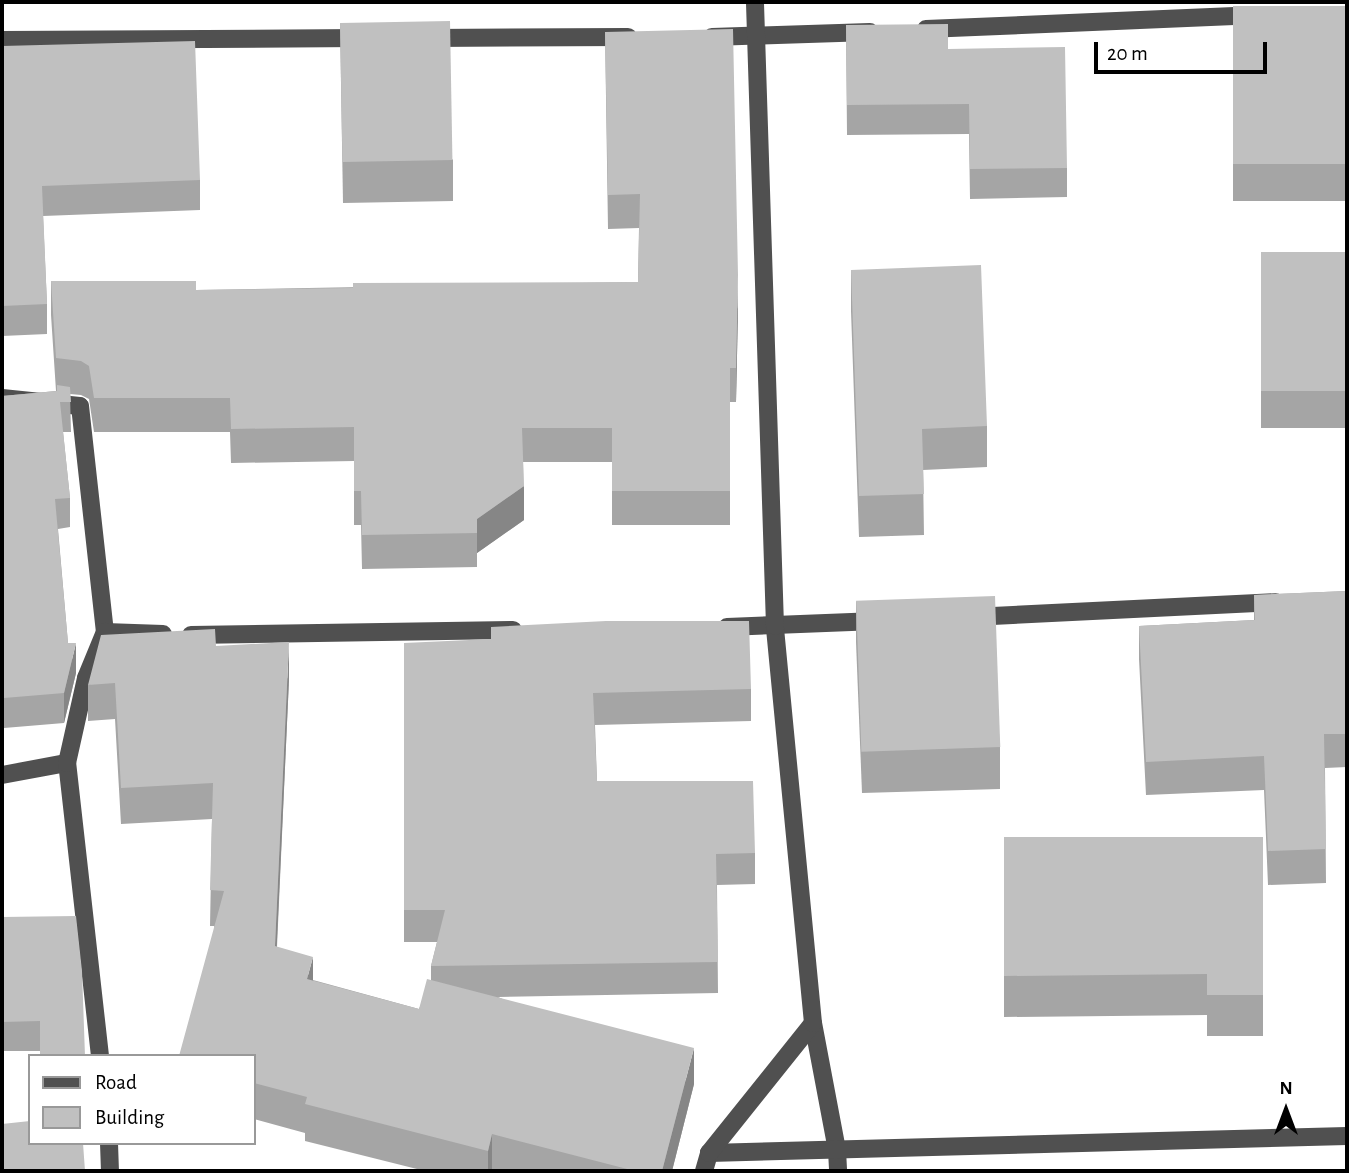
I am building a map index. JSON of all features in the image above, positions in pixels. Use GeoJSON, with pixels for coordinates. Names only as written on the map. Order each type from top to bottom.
{"type":"FeatureCollection","features":[{"type":"Feature","properties":{"kind":"street"},"geometry":{"type":"LineString","coordinates":[[755,2],[775,626],[813,1023],[837,1150],[838,1171]]}},
{"type":"Feature","properties":{"kind":"street"},"geometry":{"type":"LineString","coordinates":[[699,37],[755,37],[1278,15]]}},
{"type":"Feature","properties":{"kind":"street"},"geometry":{"type":"LineString","coordinates":[[406,38],[643,37]]}},
{"type":"Feature","properties":{"kind":"street"},"geometry":{"type":"LineString","coordinates":[[2,40],[378,38]]}},
{"type":"Feature","properties":{"kind":"street"},"geometry":{"type":"LineString","coordinates":[[2,398],[80,406],[105,632],[86,678],[67,763],[100,1054]]}},
{"type":"Feature","properties":{"kind":"street"},"geometry":{"type":"LineString","coordinates":[[957,617],[1292,601]]}},
{"type":"Feature","properties":{"kind":"street"},"geometry":{"type":"LineString","coordinates":[[706,627],[901,620]]}},
{"type":"Feature","properties":{"kind":"street"},"geometry":{"type":"LineString","coordinates":[[105,632],[220,635],[526,630]]}},
{"type":"Feature","properties":{"kind":"street"},"geometry":{"type":"LineString","coordinates":[[2,775],[67,763]]}},
{"type":"Feature","properties":{"kind":"street"},"geometry":{"type":"LineString","coordinates":[[704,1171],[709,1153],[813,1023]]}},
{"type":"Feature","properties":{"kind":"street"},"geometry":{"type":"LineString","coordinates":[[709,1153],[1347,1136]]}},
{"type":"Feature","properties":{"kind":"street"},"geometry":{"type":"LineString","coordinates":[[109,1145],[110,1171]]}},
{"type":"Feature","properties":{"kind":"building"},"geometry":{"type":"Polygon","coordinates":[[[1233,6],[1347,6],[1347,164],[1233,164],[1233,6]]]}},
{"type":"Feature","properties":{"kind":"building"},"geometry":{"type":"Polygon","coordinates":[[[450,21],[452,160],[342,162],[340,23],[450,21]]]}},
{"type":"Feature","properties":{"kind":"building"},"geometry":{"type":"Polygon","coordinates":[[[948,24],[948,49],[1065,47],[1067,168],[970,169],[969,104],[847,105],[846,25],[948,24]]]}},
{"type":"Feature","properties":{"kind":"building"},"geometry":{"type":"Polygon","coordinates":[[[733,29],[738,275],[736,368],[730,368],[730,491],[612,491],[612,428],[522,428],[524,486],[477,519],[477,533],[362,535],[361,491],[354,491],[354,427],[231,429],[230,398],[94,398],[89,366],[81,361],[56,358],[51,281],[196,281],[196,290],[353,288],[353,283],[638,282],[640,194],[608,195],[605,32],[733,29]]]}},
{"type":"Feature","properties":{"kind":"building"},"geometry":{"type":"Polygon","coordinates":[[[195,41],[200,180],[42,186],[47,304],[2,306],[2,46],[195,41]]]}},
{"type":"Feature","properties":{"kind":"building"},"geometry":{"type":"Polygon","coordinates":[[[1261,252],[1347,252],[1347,391],[1261,391],[1261,252]]]}},
{"type":"Feature","properties":{"kind":"building"},"geometry":{"type":"Polygon","coordinates":[[[981,265],[987,426],[922,429],[924,494],[859,496],[851,270],[981,265]]]}},
{"type":"Feature","properties":{"kind":"building"},"geometry":{"type":"Polygon","coordinates":[[[57,385],[70,387],[71,402],[60,402],[70,498],[55,499],[68,643],[76,643],[64,693],[4,698],[2,396],[57,391],[57,385]]]}},
{"type":"Feature","properties":{"kind":"building"},"geometry":{"type":"Polygon","coordinates":[[[1347,591],[1347,734],[1324,734],[1326,849],[1268,851],[1264,756],[1146,762],[1139,626],[1255,620],[1254,595],[1347,591]]]}},
{"type":"Feature","properties":{"kind":"building"},"geometry":{"type":"Polygon","coordinates":[[[995,596],[1000,747],[861,752],[856,601],[995,596]]]}},
{"type":"Feature","properties":{"kind":"building"},"geometry":{"type":"Polygon","coordinates":[[[606,621],[749,621],[751,689],[593,693],[597,781],[753,781],[755,853],[716,854],[718,962],[431,966],[445,910],[404,910],[404,643],[491,639],[491,627],[606,621]]]}},
{"type":"Feature","properties":{"kind":"building"},"geometry":{"type":"Polygon","coordinates":[[[215,629],[216,646],[289,642],[275,946],[313,957],[307,979],[419,1009],[427,979],[694,1048],[662,1171],[635,1171],[492,1134],[488,1151],[305,1104],[307,1097],[256,1084],[256,1054],[180,1054],[224,891],[210,890],[213,783],[121,788],[115,683],[88,685],[101,635],[215,629]]]}},
{"type":"Feature","properties":{"kind":"building"},"geometry":{"type":"Polygon","coordinates":[[[1004,837],[1263,837],[1263,995],[1207,995],[1207,974],[1004,976],[1004,837]]]}},
{"type":"Feature","properties":{"kind":"building"},"geometry":{"type":"Polygon","coordinates":[[[76,916],[82,971],[85,1054],[40,1054],[40,1021],[2,1022],[2,917],[76,916]]]}},
{"type":"Feature","properties":{"kind":"building"},"geometry":{"type":"Polygon","coordinates":[[[28,1121],[28,1145],[83,1145],[85,1171],[2,1171],[2,1124],[28,1121]]]}}]}
